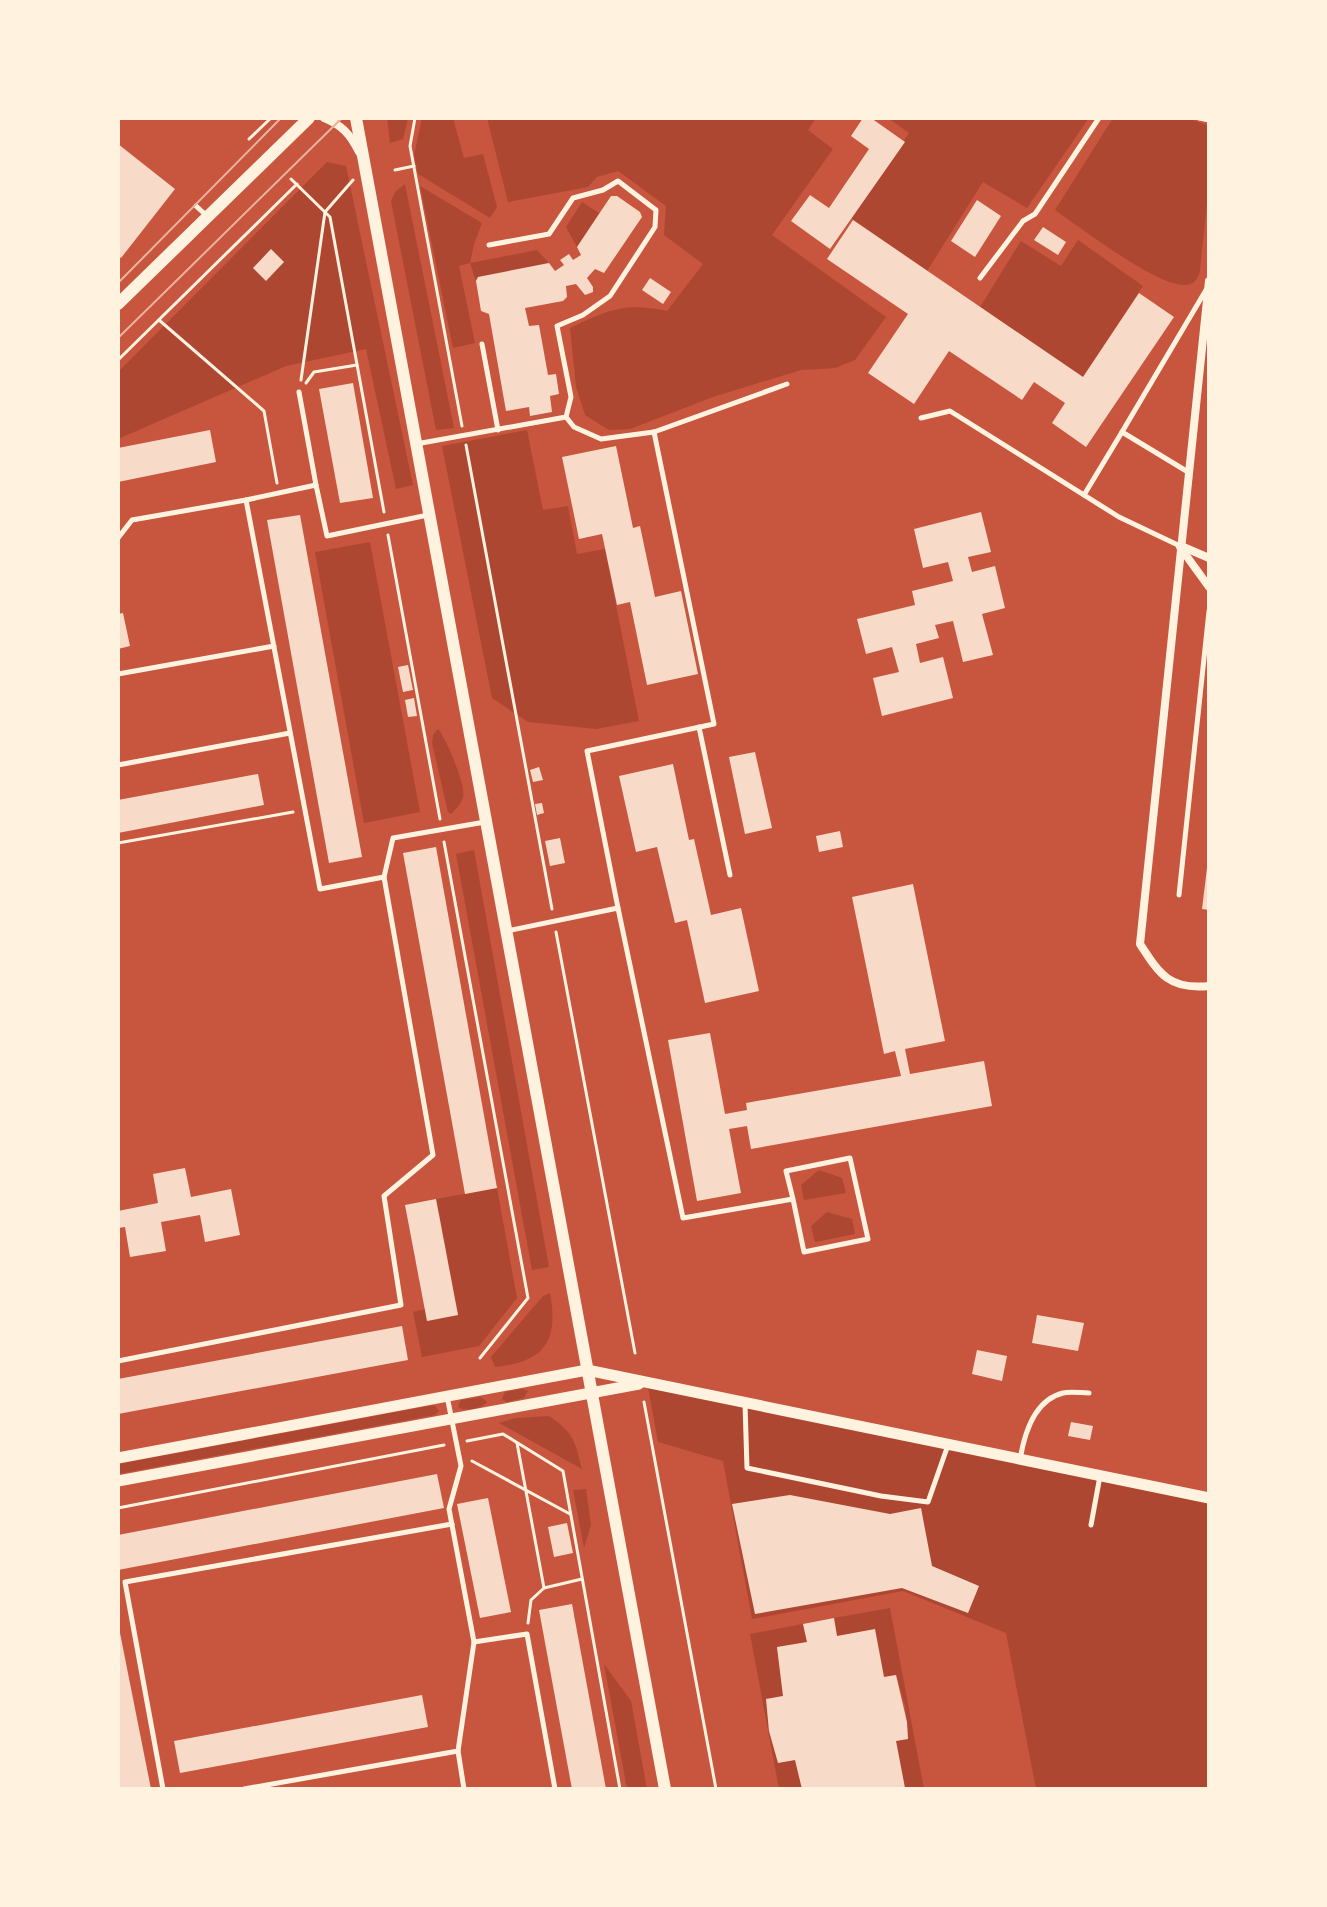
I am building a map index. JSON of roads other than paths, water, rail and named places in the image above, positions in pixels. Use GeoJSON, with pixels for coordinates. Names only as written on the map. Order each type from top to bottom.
{"type":"FeatureCollection","features":[{"type":"Feature","properties":{"kind":"main road"},"geometry":{"type":"LineString","coordinates":[[356,118],[665,1789]]}},
{"type":"Feature","properties":{"kind":"main road"},"geometry":{"type":"LineString","coordinates":[[118,304],[311,119]]}},
{"type":"Feature","properties":{"kind":"street"},"geometry":{"type":"LineString","coordinates":[[324,118],[339,124],[352,137],[364,164]]}},
{"type":"Feature","properties":{"kind":"street"},"geometry":{"type":"LineString","coordinates":[[1209,283],[1140,944],[1157,971],[1185,989],[1209,986]]}},
{"type":"Feature","properties":{"kind":"street"},"geometry":{"type":"LineString","coordinates":[[1180,546],[1209,558]]}},
{"type":"Feature","properties":{"kind":"street"},"geometry":{"type":"LineString","coordinates":[[1180,546],[1209,587]]}},
{"type":"Feature","properties":{"kind":"street"},"geometry":{"type":"LineString","coordinates":[[118,1458],[587,1370],[1209,1498]]}},
{"type":"Feature","properties":{"kind":"street"},"geometry":{"type":"LineString","coordinates":[[118,1481],[647,1382]]}},
{"type":"Feature","properties":{"kind":"lane"},"geometry":{"type":"LineString","coordinates":[[980,278],[1023,221],[1035,214],[1099,118]]}},
{"type":"Feature","properties":{"kind":"lane"},"geometry":{"type":"LineString","coordinates":[[1199,118],[1209,120]]}},
{"type":"Feature","properties":{"kind":"lane"},"geometry":{"type":"LineString","coordinates":[[489,245],[549,234],[573,198],[603,190],[618,181],[656,210],[655,227],[610,296],[583,315],[557,326],[571,397],[566,417]]}},
{"type":"Feature","properties":{"kind":"lane"},"geometry":{"type":"LineString","coordinates":[[196,206],[209,217]]}},
{"type":"Feature","properties":{"kind":"lane"},"geometry":{"type":"LineString","coordinates":[[1084,495],[1209,283]]}},
{"type":"Feature","properties":{"kind":"lane"},"geometry":{"type":"LineString","coordinates":[[482,344],[498,430]]}},
{"type":"Feature","properties":{"kind":"lane"},"geometry":{"type":"LineString","coordinates":[[566,417],[574,427],[601,439],[654,432],[787,384]]}},
{"type":"Feature","properties":{"kind":"lane"},"geometry":{"type":"LineString","coordinates":[[299,392],[327,536],[429,515]]}},
{"type":"Feature","properties":{"kind":"lane"},"geometry":{"type":"LineString","coordinates":[[921,418],[950,411],[1119,517],[1180,546]]}},
{"type":"Feature","properties":{"kind":"lane"},"geometry":{"type":"LineString","coordinates":[[416,444],[566,417]]}},
{"type":"Feature","properties":{"kind":"lane"},"geometry":{"type":"LineString","coordinates":[[654,432],[714,724],[587,751],[683,1218],[793,1199]]}},
{"type":"Feature","properties":{"kind":"lane"},"geometry":{"type":"LineString","coordinates":[[1122,432],[1188,472]]}},
{"type":"Feature","properties":{"kind":"lane"},"geometry":{"type":"LineString","coordinates":[[118,538],[132,520],[316,485]]}},
{"type":"Feature","properties":{"kind":"lane"},"geometry":{"type":"LineString","coordinates":[[246,500],[320,889],[384,877]]}},
{"type":"Feature","properties":{"kind":"lane"},"geometry":{"type":"LineString","coordinates":[[1179,895],[1209,611]]}},
{"type":"Feature","properties":{"kind":"lane"},"geometry":{"type":"LineString","coordinates":[[118,674],[274,646]]}},
{"type":"Feature","properties":{"kind":"lane"},"geometry":{"type":"LineString","coordinates":[[699,727],[730,875]]}},
{"type":"Feature","properties":{"kind":"lane"},"geometry":{"type":"LineString","coordinates":[[118,765],[290,733]]}},
{"type":"Feature","properties":{"kind":"lane"},"geometry":{"type":"LineString","coordinates":[[118,1361],[401,1305],[384,1196],[433,1155],[384,877],[393,838],[486,821]]}},
{"type":"Feature","properties":{"kind":"lane"},"geometry":{"type":"LineString","coordinates":[[506,931],[618,908]]}},
{"type":"Feature","properties":{"kind":"lane"},"geometry":{"type":"LineString","coordinates":[[850,1158],[868,1239],[804,1252],[793,1199],[786,1171],[850,1158]]}},
{"type":"Feature","properties":{"kind":"lane"},"geometry":{"type":"LineString","coordinates":[[1020,1460],[1024,1435],[1040,1408],[1051,1398],[1065,1392],[1089,1393]]}},
{"type":"Feature","properties":{"kind":"lane"},"geometry":{"type":"LineString","coordinates":[[447,1396],[461,1466],[449,1509],[474,1642],[458,1751],[464,1789]]}},
{"type":"Feature","properties":{"kind":"lane"},"geometry":{"type":"LineString","coordinates":[[745,1403],[747,1468],[881,1496],[928,1502],[948,1445]]}},
{"type":"Feature","properties":{"kind":"lane"},"geometry":{"type":"LineString","coordinates":[[1091,1525],[1100,1476]]}},
{"type":"Feature","properties":{"kind":"lane"},"geometry":{"type":"LineString","coordinates":[[163,1789],[125,1582],[452,1524]]}},
{"type":"Feature","properties":{"kind":"lane"},"geometry":{"type":"LineString","coordinates":[[474,1642],[527,1634],[555,1789]]}},
{"type":"Feature","properties":{"kind":"lane"},"geometry":{"type":"LineString","coordinates":[[244,1789],[458,1751]]}},
{"type":"Feature","properties":{"kind":"tram line"},"geometry":{"type":"LineString","coordinates":[[118,283],[281,118]]}},
{"type":"Feature","properties":{"kind":"tram line"},"geometry":{"type":"LineString","coordinates":[[118,338],[342,118]]}}]}
